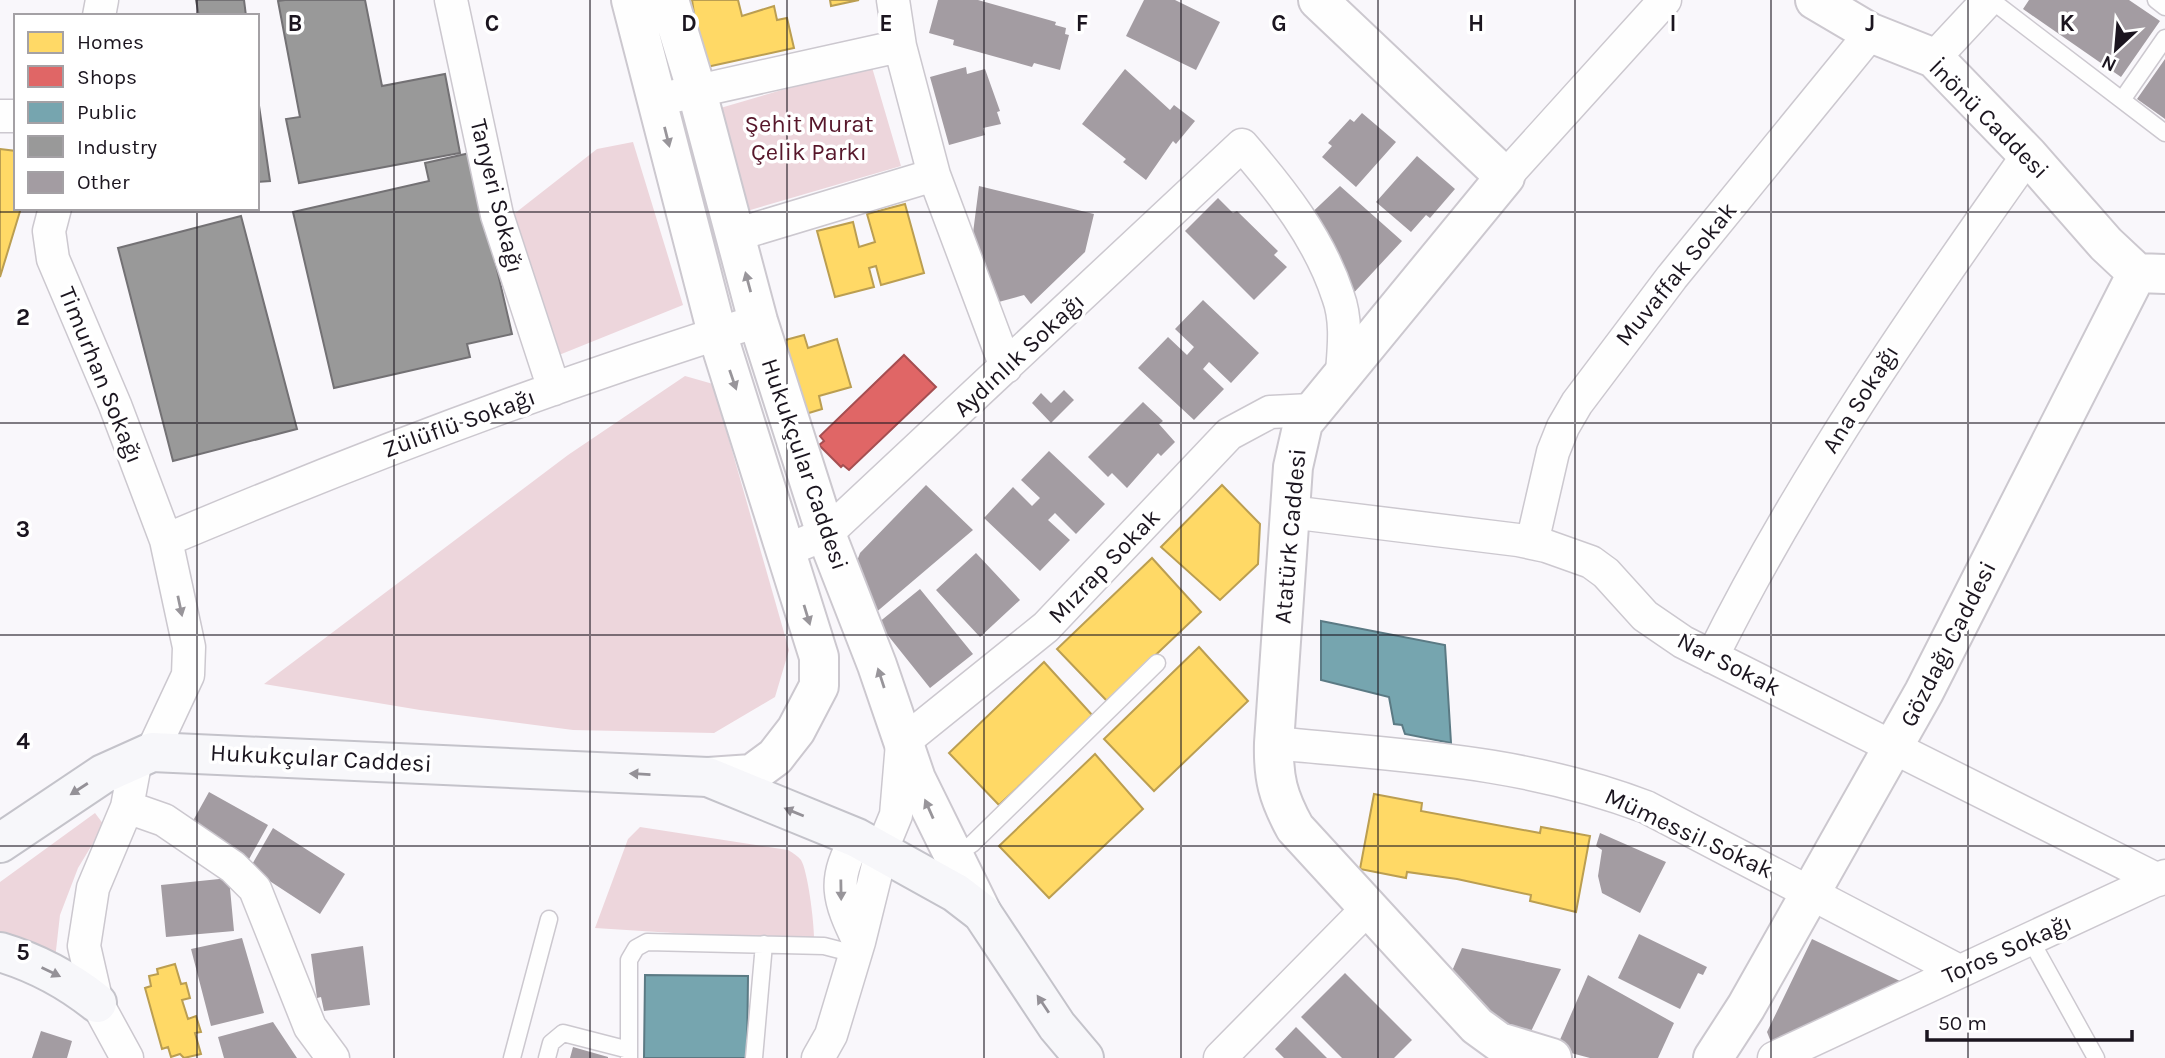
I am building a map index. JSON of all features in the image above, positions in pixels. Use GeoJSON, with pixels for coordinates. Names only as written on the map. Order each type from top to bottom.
{"type":"FeatureCollection","features":[{"type":"Feature","properties":{"kind":"main road","name":"Hukukçular Caddesi"},"geometry":{"type":"LineString","coordinates":[[0,843],[103,774],[144,755],[708,777],[869,844],[941,883],[982,913],[1057,1026],[1084,1058]]}},
{"type":"Feature","properties":{"kind":"main road"},"geometry":{"type":"LineString","coordinates":[[0,952],[26,960],[67,980],[97,1003]]}},
{"type":"Feature","properties":{"kind":"street","name":"Tanyeri Sokağı"},"geometry":{"type":"LineString","coordinates":[[452,0],[497,215],[554,389]]}},
{"type":"Feature","properties":{"kind":"street","name":"Hukukçular Caddesi"},"geometry":{"type":"LineString","coordinates":[[631,0],[717,334],[820,657],[819,686],[796,730],[765,766],[752,774],[708,777]]}},
{"type":"Feature","properties":{"kind":"street","name":"Hukukçular Caddesi"},"geometry":{"type":"LineString","coordinates":[[669,0],[697,92],[758,321],[826,534],[877,665],[902,743],[930,814],[982,913]]}},
{"type":"Feature","properties":{"kind":"street"},"geometry":{"type":"LineString","coordinates":[[893,0],[900,46],[934,175],[1006,367]]}},
{"type":"Feature","properties":{"kind":"street"},"geometry":{"type":"LineString","coordinates":[[1318,0],[1505,177],[1665,0]]}},
{"type":"Feature","properties":{"kind":"street","name":"İnönü Caddesi"},"geometry":{"type":"LineString","coordinates":[[1815,0],[1871,33],[1934,58],[2028,155],[2106,244],[2156,269]]}},
{"type":"Feature","properties":{"kind":"street"},"geometry":{"type":"LineString","coordinates":[[1934,58],[1989,0]]}},
{"type":"Feature","properties":{"kind":"street","name":"Muvaffak Sokak"},"geometry":{"type":"LineString","coordinates":[[1532,543],[1553,453],[1563,427],[1577,403],[1672,277],[1871,33]]}},
{"type":"Feature","properties":{"kind":"street"},"geometry":{"type":"LineString","coordinates":[[657,100],[900,46]]}},
{"type":"Feature","properties":{"kind":"street","name":"Aydınlık Sokağı"},"geometry":{"type":"LineString","coordinates":[[787,550],[826,534],[1242,145],[1280,190],[1307,230],[1339,297],[1344,341],[1342,372]]}},
{"type":"Feature","properties":{"kind":"street","name":"Ana Sokağı"},"geometry":{"type":"LineString","coordinates":[[1712,657],[1772,542],[1894,344],[2028,155]]}},
{"type":"Feature","properties":{"kind":"street"},"geometry":{"type":"LineString","coordinates":[[735,235],[934,175]]}},
{"type":"Feature","properties":{"kind":"street","name":"Atatürk Caddesi"},"geometry":{"type":"LineString","coordinates":[[1505,177],[1311,410],[1298,437],[1290,512],[1273,764],[1278,797],[1295,828],[1477,1026],[1499,1042],[1552,1058]]}},
{"type":"Feature","properties":{"kind":"street","name":"Timurhan Sokağı"},"geometry":{"type":"LineString","coordinates":[[54,210],[49,231],[53,259],[115,405],[166,540],[189,647],[188,675],[144,755],[127,807],[93,888],[87,915],[84,946],[97,1003],[127,1058]]}},
{"type":"Feature","properties":{"kind":"street","name":"Gözdağı Caddesi"},"geometry":{"type":"LineString","coordinates":[[1745,1007],[1895,746],[2156,269]]}},
{"type":"Feature","properties":{"kind":"street","name":"Zülüflü Sokağı"},"geometry":{"type":"LineString","coordinates":[[166,540],[342,465],[554,389],[758,321]]}},
{"type":"Feature","properties":{"kind":"street","name":"Mızrap Sokak"},"geometry":{"type":"LineString","coordinates":[[902,743],[1046,627],[1228,434],[1270,412],[1311,410]]}},
{"type":"Feature","properties":{"kind":"street","name":"Nar Sokak"},"geometry":{"type":"LineString","coordinates":[[1290,512],[1532,543],[1591,562],[1665,632],[2162,878]]}},
{"type":"Feature","properties":{"kind":"street"},"geometry":{"type":"LineString","coordinates":[[818,1058],[831,1035],[857,948],[869,844],[896,815],[902,743]]}},
{"type":"Feature","properties":{"kind":"street","name":"Mümessil Sokak"},"geometry":{"type":"LineString","coordinates":[[1274,743],[1470,762],[1563,779],[1646,807],[1959,971]]}},
{"type":"Feature","properties":{"kind":"street"},"geometry":{"type":"LineString","coordinates":[[127,807],[164,820],[233,867],[255,889],[310,1027],[333,1058]]}},
{"type":"Feature","properties":{"kind":"street","name":"Toros Sokağı"},"geometry":{"type":"LineString","coordinates":[[1774,1058],[2162,878]]}},
{"type":"Feature","properties":{"kind":"street"},"geometry":{"type":"LineString","coordinates":[[1220,1058],[1367,909]]}},
{"type":"Feature","properties":{"kind":"street"},"geometry":{"type":"LineString","coordinates":[[1713,1058],[1745,1007]]}},
{"type":"Feature","properties":{"kind":"street"},"geometry":{"type":"LineString","coordinates":[[1726,1058],[1745,1007]]}},
{"type":"Feature","properties":{"kind":"lane"},"geometry":{"type":"LineString","coordinates":[[1989,0],[2165,133]]}},
{"type":"Feature","properties":{"kind":"lane"},"geometry":{"type":"LineString","coordinates":[[2156,0],[2165,7]]}},
{"type":"Feature","properties":{"kind":"lane"},"geometry":{"type":"LineString","coordinates":[[2122,100],[2165,37]]}},
{"type":"Feature","properties":{"kind":"lane"},"geometry":{"type":"LineString","coordinates":[[952,857],[972,844],[1157,663]]}},
{"type":"Feature","properties":{"kind":"lane"},"geometry":{"type":"LineString","coordinates":[[512,1058],[549,919]]}},
{"type":"Feature","properties":{"kind":"lane"},"geometry":{"type":"LineString","coordinates":[[2030,939],[2096,1058]]}},
{"type":"Feature","properties":{"kind":"lane"},"geometry":{"type":"LineString","coordinates":[[547,1058],[551,1043],[563,1033],[629,1054],[629,960],[636,948],[647,942],[857,948]]}},
{"type":"Feature","properties":{"kind":"lane"},"geometry":{"type":"LineString","coordinates":[[754,1058],[764,944]]}},
{"type":"Feature","properties":{"kind":"green space","name":"Şehit Murat Çelik Parkı"},"geometry":{"type":"Polygon","coordinates":[[[871,64],[901,166],[747,211],[717,109],[871,64]]]}},
{"type":"Feature","properties":{"kind":"green space"},"geometry":{"type":"Polygon","coordinates":[[[633,142],[683,305],[559,355],[514,214],[597,149],[633,142]]]}},
{"type":"Feature","properties":{"kind":"green space"},"geometry":{"type":"Polygon","coordinates":[[[685,376],[713,384],[789,650],[775,697],[714,733],[573,730],[420,710],[264,684],[568,455],[685,376]]]}},
{"type":"Feature","properties":{"kind":"green space"},"geometry":{"type":"Polygon","coordinates":[[[95,813],[104,825],[78,868],[60,915],[55,959],[0,935],[0,882],[95,813]]]}},
{"type":"Feature","properties":{"kind":"green space"},"geometry":{"type":"Polygon","coordinates":[[[640,827],[794,853],[804,866],[814,942],[595,928],[628,839],[640,827]]]}},
{"type":"Feature","properties":{"kind":"building: Homes"},"geometry":{"type":"Polygon","coordinates":[[[692,0],[738,0],[742,16],[774,6],[777,20],[787,18],[794,48],[702,68],[692,0]]]}},
{"type":"Feature","properties":{"kind":"building: Homes"},"geometry":{"type":"Polygon","coordinates":[[[830,0],[859,0],[831,6],[830,0]]]}},
{"type":"Feature","properties":{"kind":"building: Homes"},"geometry":{"type":"Polygon","coordinates":[[[0,149],[14,151],[14,210],[20,210],[0,277],[0,149]]]}},
{"type":"Feature","properties":{"kind":"building: Homes"},"geometry":{"type":"Polygon","coordinates":[[[905,204],[924,273],[881,285],[876,266],[869,268],[874,287],[835,297],[817,231],[853,222],[859,247],[875,242],[867,214],[905,204]]]}},
{"type":"Feature","properties":{"kind":"building: Homes"},"geometry":{"type":"Polygon","coordinates":[[[804,335],[808,348],[837,339],[851,387],[819,396],[822,409],[799,416],[778,342],[804,335]]]}},
{"type":"Feature","properties":{"kind":"building: Homes"},"geometry":{"type":"Polygon","coordinates":[[[1222,485],[1260,524],[1258,564],[1220,600],[1161,547],[1222,485]]]}},
{"type":"Feature","properties":{"kind":"building: Homes"},"geometry":{"type":"Polygon","coordinates":[[[1152,558],[1201,612],[1107,701],[1057,649],[1152,558]]]}},
{"type":"Feature","properties":{"kind":"building: Homes"},"geometry":{"type":"Polygon","coordinates":[[[1199,647],[1248,701],[1154,791],[1104,739],[1199,647]]]}},
{"type":"Feature","properties":{"kind":"building: Homes"},"geometry":{"type":"Polygon","coordinates":[[[1044,662],[1093,716],[999,805],[949,753],[1044,662]]]}},
{"type":"Feature","properties":{"kind":"building: Homes"},"geometry":{"type":"Polygon","coordinates":[[[1095,754],[1143,809],[1049,898],[999,846],[1095,754]]]}},
{"type":"Feature","properties":{"kind":"building: Homes"},"geometry":{"type":"Polygon","coordinates":[[[1374,794],[1422,803],[1421,811],[1540,833],[1541,827],[1590,836],[1576,912],[1530,901],[1531,895],[1457,879],[1407,872],[1406,878],[1360,869],[1374,794]]]}},
{"type":"Feature","properties":{"kind":"building: Homes"},"geometry":{"type":"Polygon","coordinates":[[[175,964],[181,984],[186,983],[190,998],[182,1000],[188,1019],[196,1016],[201,1032],[195,1033],[201,1054],[184,1058],[180,1054],[171,1057],[168,1047],[162,1049],[145,988],[151,986],[149,976],[158,974],[157,969],[175,964]]]}},
{"type":"Feature","properties":{"kind":"building: Shops"},"geometry":{"type":"Polygon","coordinates":[[[904,355],[936,387],[849,470],[843,465],[841,467],[819,445],[824,441],[820,436],[904,355]]]}},
{"type":"Feature","properties":{"kind":"building: Public"},"geometry":{"type":"Polygon","coordinates":[[[1321,621],[1445,645],[1451,743],[1405,734],[1402,725],[1394,724],[1389,697],[1321,680],[1321,621]]]}},
{"type":"Feature","properties":{"kind":"building: Public"},"geometry":{"type":"Polygon","coordinates":[[[645,975],[748,976],[747,1058],[644,1058],[645,975]]]}},
{"type":"Feature","properties":{"kind":"building: Industry"},"geometry":{"type":"Polygon","coordinates":[[[196,0],[244,0],[246,14],[199,14],[196,0]]]}},
{"type":"Feature","properties":{"kind":"building: Industry"},"geometry":{"type":"Polygon","coordinates":[[[365,0],[382,86],[445,74],[460,153],[299,183],[286,119],[300,117],[278,1],[365,0]]]}},
{"type":"Feature","properties":{"kind":"building: Industry"},"geometry":{"type":"Polygon","coordinates":[[[259,106],[270,181],[259,182],[259,106]]]}},
{"type":"Feature","properties":{"kind":"building: Industry"},"geometry":{"type":"Polygon","coordinates":[[[470,153],[512,334],[467,344],[470,357],[334,388],[293,212],[429,181],[425,163],[470,153]]]}},
{"type":"Feature","properties":{"kind":"building: Industry"},"geometry":{"type":"Polygon","coordinates":[[[241,216],[297,429],[173,461],[118,248],[241,216]]]}},
{"type":"Feature","properties":{"kind":"building: Other"},"geometry":{"type":"Polygon","coordinates":[[[938,0],[978,0],[1056,22],[1055,25],[1066,28],[1065,34],[1069,35],[1060,70],[1034,63],[1032,67],[953,45],[954,40],[929,33],[938,0]]]}},
{"type":"Feature","properties":{"kind":"building: Other"},"geometry":{"type":"Polygon","coordinates":[[[1144,0],[1175,0],[1220,22],[1196,70],[1126,36],[1144,0]]]}},
{"type":"Feature","properties":{"kind":"building: Other"},"geometry":{"type":"Polygon","coordinates":[[[2029,0],[2129,0],[2160,21],[2121,77],[2023,9],[2029,0]]]}},
{"type":"Feature","properties":{"kind":"building: Other"},"geometry":{"type":"Polygon","coordinates":[[[2165,59],[2165,119],[2137,99],[2165,59]]]}},
{"type":"Feature","properties":{"kind":"building: Other"},"geometry":{"type":"Polygon","coordinates":[[[966,67],[967,74],[985,69],[1000,111],[997,112],[1001,124],[983,128],[985,135],[949,145],[930,77],[966,67]]]}},
{"type":"Feature","properties":{"kind":"building: Other"},"geometry":{"type":"Polygon","coordinates":[[[1125,69],[1170,110],[1174,105],[1195,121],[1176,144],[1173,141],[1146,180],[1123,162],[1126,159],[1082,124],[1125,69]]]}},
{"type":"Feature","properties":{"kind":"building: Other"},"geometry":{"type":"Polygon","coordinates":[[[1362,113],[1396,142],[1356,187],[1322,157],[1332,146],[1328,143],[1350,119],[1354,122],[1362,113]]]}},
{"type":"Feature","properties":{"kind":"building: Other"},"geometry":{"type":"Polygon","coordinates":[[[1417,156],[1455,189],[1430,218],[1426,215],[1411,232],[1376,202],[1417,156]]]}},
{"type":"Feature","properties":{"kind":"building: Other"},"geometry":{"type":"Polygon","coordinates":[[[979,186],[1094,214],[1085,252],[1031,304],[1024,295],[995,303],[973,233],[979,186]]]}},
{"type":"Feature","properties":{"kind":"building: Other"},"geometry":{"type":"Polygon","coordinates":[[[1340,186],[1402,241],[1348,299],[1303,221],[1340,186]]]}},
{"type":"Feature","properties":{"kind":"building: Other"},"geometry":{"type":"Polygon","coordinates":[[[1218,198],[1233,213],[1237,211],[1278,251],[1274,255],[1287,267],[1254,300],[1185,231],[1218,198]]]}},
{"type":"Feature","properties":{"kind":"building: Other"},"geometry":{"type":"Polygon","coordinates":[[[1203,300],[1259,353],[1231,383],[1209,362],[1203,369],[1224,389],[1194,420],[1138,368],[1168,337],[1187,355],[1194,347],[1175,329],[1203,300]]]}},
{"type":"Feature","properties":{"kind":"building: Other"},"geometry":{"type":"Polygon","coordinates":[[[1064,390],[1074,400],[1051,423],[1032,403],[1041,393],[1051,403],[1064,390]]]}},
{"type":"Feature","properties":{"kind":"building: Other"},"geometry":{"type":"Polygon","coordinates":[[[1143,402],[1163,421],[1159,424],[1175,442],[1161,456],[1158,453],[1127,488],[1112,473],[1108,477],[1088,457],[1143,402]]]}},
{"type":"Feature","properties":{"kind":"building: Other"},"geometry":{"type":"Polygon","coordinates":[[[1049,451],[1105,504],[1076,534],[1055,513],[1048,520],[1070,540],[1040,571],[984,518],[1013,487],[1032,506],[1040,498],[1021,480],[1049,451]]]}},
{"type":"Feature","properties":{"kind":"building: Other"},"geometry":{"type":"Polygon","coordinates":[[[926,485],[973,530],[867,620],[851,577],[860,553],[926,485]]]}},
{"type":"Feature","properties":{"kind":"building: Other"},"geometry":{"type":"Polygon","coordinates":[[[976,553],[1020,600],[980,637],[936,590],[976,553]]]}},
{"type":"Feature","properties":{"kind":"building: Other"},"geometry":{"type":"Polygon","coordinates":[[[920,589],[973,654],[930,688],[878,623],[920,589]]]}},
{"type":"Feature","properties":{"kind":"building: Other"},"geometry":{"type":"Polygon","coordinates":[[[209,792],[268,825],[248,861],[189,828],[209,792]]]}},
{"type":"Feature","properties":{"kind":"building: Other"},"geometry":{"type":"Polygon","coordinates":[[[273,828],[345,874],[320,914],[250,868],[273,828]]]}},
{"type":"Feature","properties":{"kind":"building: Other"},"geometry":{"type":"Polygon","coordinates":[[[1600,833],[1666,862],[1640,913],[1602,893],[1598,876],[1602,850],[1596,846],[1600,833]]]}},
{"type":"Feature","properties":{"kind":"building: Other"},"geometry":{"type":"Polygon","coordinates":[[[229,878],[234,931],[166,937],[161,885],[229,878]]]}},
{"type":"Feature","properties":{"kind":"building: Other"},"geometry":{"type":"Polygon","coordinates":[[[1639,934],[1707,967],[1703,975],[1698,973],[1680,1009],[1618,978],[1639,934]]]}},
{"type":"Feature","properties":{"kind":"building: Other"},"geometry":{"type":"Polygon","coordinates":[[[242,938],[264,1013],[211,1026],[191,949],[242,938]]]}},
{"type":"Feature","properties":{"kind":"building: Other"},"geometry":{"type":"Polygon","coordinates":[[[1812,939],[1902,982],[1771,1042],[1767,1032],[1812,939]]]}},
{"type":"Feature","properties":{"kind":"building: Other"},"geometry":{"type":"Polygon","coordinates":[[[363,946],[370,1005],[324,1011],[321,997],[317,998],[311,954],[363,946]]]}},
{"type":"Feature","properties":{"kind":"building: Other"},"geometry":{"type":"Polygon","coordinates":[[[1462,948],[1561,969],[1524,1046],[1445,987],[1462,948]]]}},
{"type":"Feature","properties":{"kind":"building: Other"},"geometry":{"type":"Polygon","coordinates":[[[1345,973],[1412,1040],[1394,1058],[1342,1058],[1301,1017],[1345,973]]]}},
{"type":"Feature","properties":{"kind":"building: Other"},"geometry":{"type":"Polygon","coordinates":[[[1588,975],[1674,1023],[1658,1058],[1590,1058],[1556,1049],[1588,975]]]}},
{"type":"Feature","properties":{"kind":"building: Other"},"geometry":{"type":"Polygon","coordinates":[[[273,1022],[297,1058],[224,1058],[218,1037],[273,1022]]]}},
{"type":"Feature","properties":{"kind":"building: Other"},"geometry":{"type":"Polygon","coordinates":[[[1296,1027],[1327,1058],[1284,1058],[1275,1049],[1296,1027]]]}},
{"type":"Feature","properties":{"kind":"building: Other"},"geometry":{"type":"Polygon","coordinates":[[[41,1031],[72,1041],[67,1058],[32,1058],[41,1031]]]}},
{"type":"Feature","properties":{"kind":"building: Other"},"geometry":{"type":"Polygon","coordinates":[[[573,1047],[608,1057],[608,1058],[570,1058],[573,1047]]]}}]}
